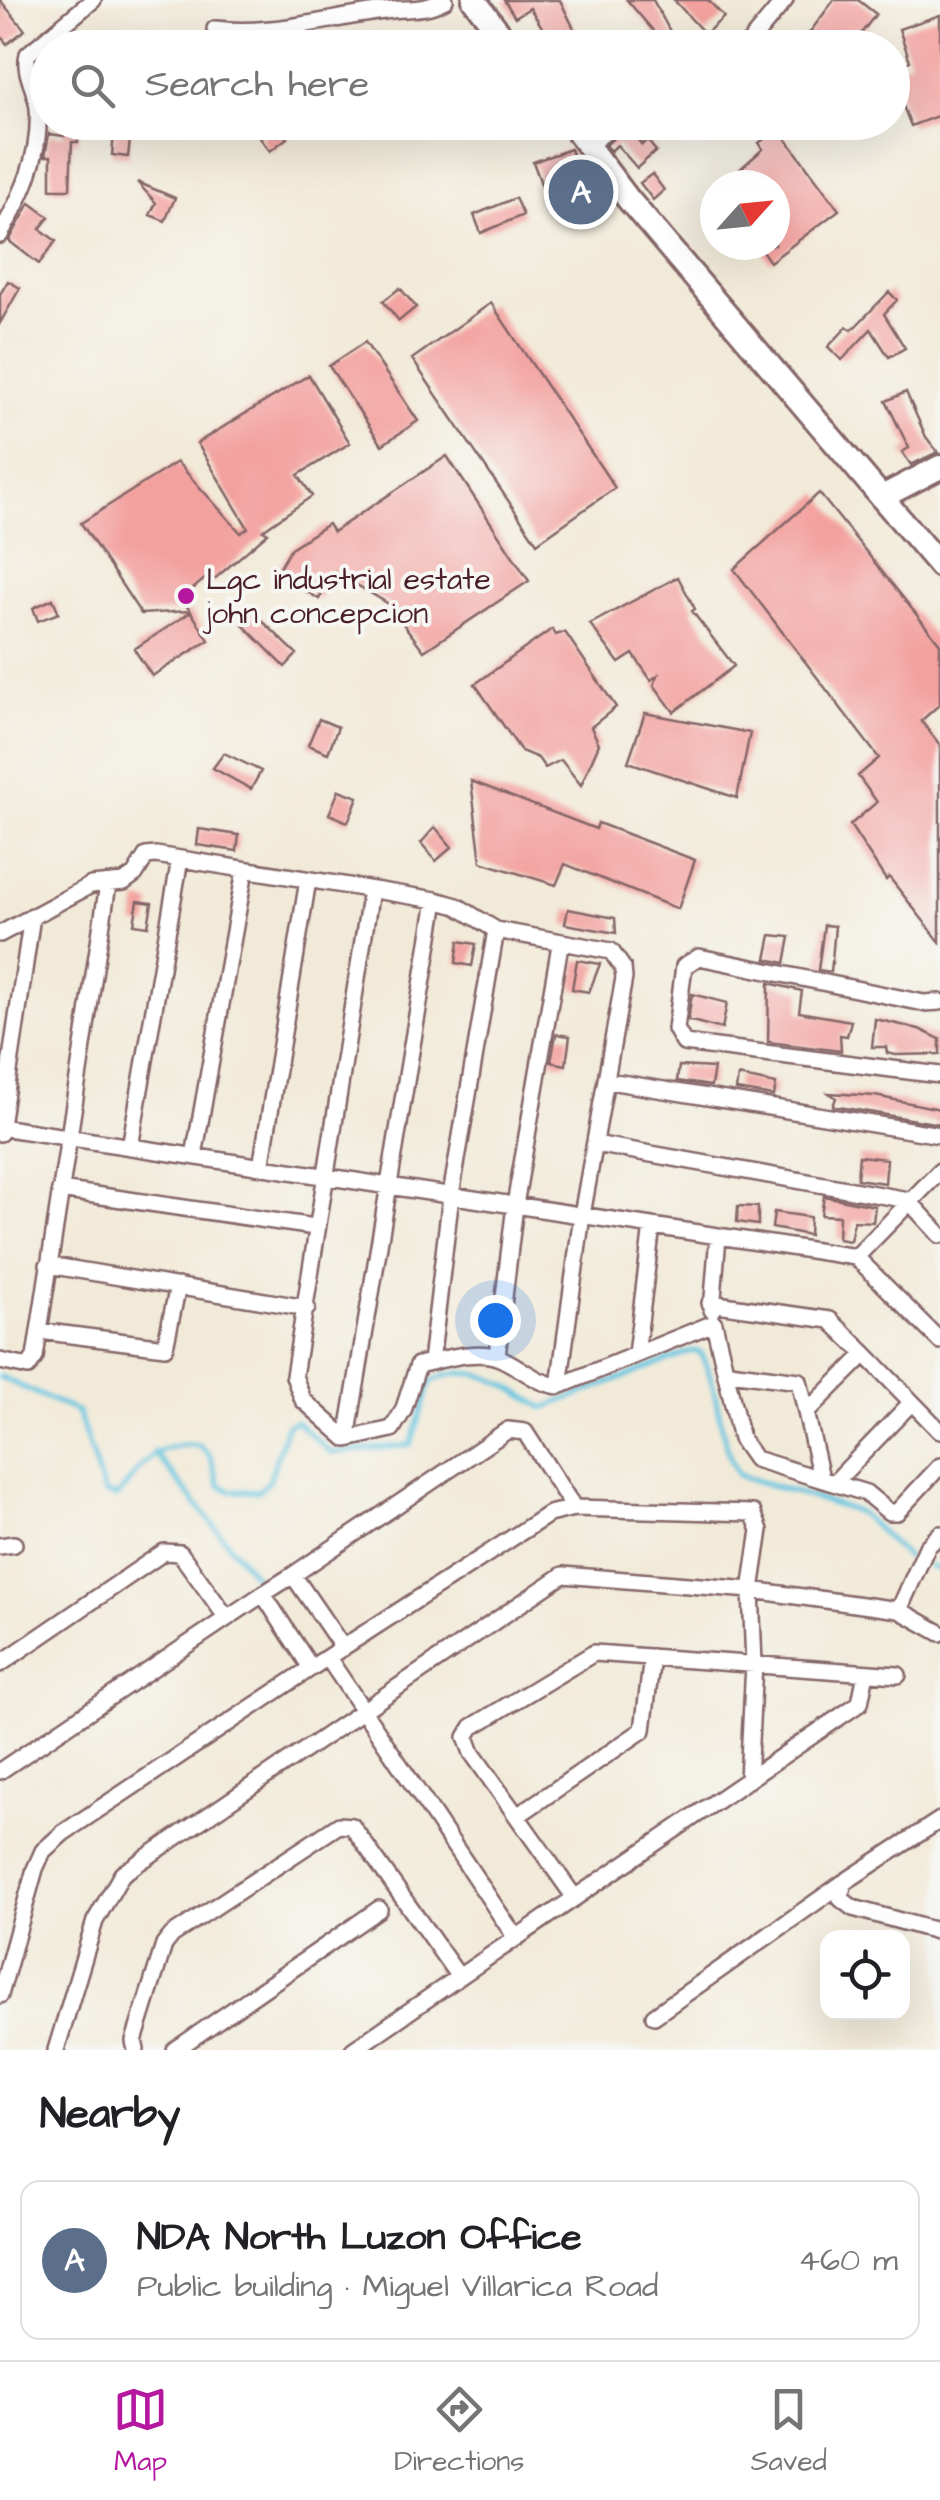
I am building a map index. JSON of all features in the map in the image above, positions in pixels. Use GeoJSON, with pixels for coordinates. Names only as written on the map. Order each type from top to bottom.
{"type":"FeatureCollection","features":[{"type":"Feature","properties":{"kind":"main road"},"geometry":{"type":"LineString","coordinates":[[474,0],[497,30]]}},
{"type":"Feature","properties":{"kind":"main road"},"geometry":{"type":"LineString","coordinates":[[585,140],[639,212],[940,566]]}},
{"type":"Feature","properties":{"kind":"main road"},"geometry":{"type":"LineString","coordinates":[[884,496],[940,467]]}},
{"type":"Feature","properties":{"kind":"street"},"geometry":{"type":"LineString","coordinates":[[57,30],[93,0]]}},
{"type":"Feature","properties":{"kind":"street"},"geometry":{"type":"LineString","coordinates":[[267,30],[391,10],[421,11],[445,0]]}},
{"type":"Feature","properties":{"kind":"street"},"geometry":{"type":"LineString","coordinates":[[760,30],[784,0]]}},
{"type":"Feature","properties":{"kind":"street"},"geometry":{"type":"LineString","coordinates":[[215,29],[223,30]]}},
{"type":"Feature","properties":{"kind":"street"},"geometry":{"type":"LineString","coordinates":[[30,52],[26,63],[30,76]]}},
{"type":"Feature","properties":{"kind":"street"},"geometry":{"type":"LineString","coordinates":[[0,235],[23,195],[38,140]]}},
{"type":"Feature","properties":{"kind":"street"},"geometry":{"type":"LineString","coordinates":[[588,144],[594,140]]}},
{"type":"Feature","properties":{"kind":"street"},"geometry":{"type":"LineString","coordinates":[[0,934],[90,885],[108,884],[135,874],[146,856],[436,900],[458,906],[496,930],[560,946],[602,948],[619,958],[623,968],[608,1081],[582,1215],[559,1386]]}},
{"type":"Feature","properties":{"kind":"street"},"geometry":{"type":"LineString","coordinates":[[130,1147],[180,859]]}},
{"type":"Feature","properties":{"kind":"street"},"geometry":{"type":"LineString","coordinates":[[194,1156],[245,870]]}},
{"type":"Feature","properties":{"kind":"street"},"geometry":{"type":"LineString","coordinates":[[261,1167],[308,880]]}},
{"type":"Feature","properties":{"kind":"street"},"geometry":{"type":"LineString","coordinates":[[0,1361],[28,1368],[33,1364],[108,884]]}},
{"type":"Feature","properties":{"kind":"street"},"geometry":{"type":"LineString","coordinates":[[347,1439],[296,1390],[315,1227],[370,890]]}},
{"type":"Feature","properties":{"kind":"street"},"geometry":{"type":"LineString","coordinates":[[347,1439],[436,900]]}},
{"type":"Feature","properties":{"kind":"street"},"geometry":{"type":"LineString","coordinates":[[32,916],[0,1129],[856,1256],[940,1340]]}},
{"type":"Feature","properties":{"kind":"street"},"geometry":{"type":"LineString","coordinates":[[431,1362],[451,1195],[496,930]]}},
{"type":"Feature","properties":{"kind":"street"},"geometry":{"type":"LineString","coordinates":[[497,1356],[515,1205],[560,946]]}},
{"type":"Feature","properties":{"kind":"street"},"geometry":{"type":"LineString","coordinates":[[940,1002],[924,1004],[699,956],[684,966],[676,1029],[684,1042],[940,1075]]}},
{"type":"Feature","properties":{"kind":"street"},"geometry":{"type":"LineString","coordinates":[[608,1081],[940,1134]]}},
{"type":"Feature","properties":{"kind":"street"},"geometry":{"type":"LineString","coordinates":[[595,1144],[908,1200],[940,1235]]}},
{"type":"Feature","properties":{"kind":"street"},"geometry":{"type":"LineString","coordinates":[[856,1256],[940,1171]]}},
{"type":"Feature","properties":{"kind":"street"},"geometry":{"type":"LineString","coordinates":[[60,1190],[315,1227]]}},
{"type":"Feature","properties":{"kind":"street"},"geometry":{"type":"LineString","coordinates":[[636,1354],[652,1226]]}},
{"type":"Feature","properties":{"kind":"street"},"geometry":{"type":"LineString","coordinates":[[718,1236],[710,1302],[729,1372],[741,1439],[756,1459],[866,1492],[889,1512],[897,1512],[940,1466]]}},
{"type":"Feature","properties":{"kind":"street"},"geometry":{"type":"LineString","coordinates":[[48,1265],[307,1308]]}},
{"type":"Feature","properties":{"kind":"street"},"geometry":{"type":"LineString","coordinates":[[40,1331],[166,1347],[178,1286]]}},
{"type":"Feature","properties":{"kind":"street"},"geometry":{"type":"LineString","coordinates":[[710,1302],[830,1320],[940,1431]]}},
{"type":"Feature","properties":{"kind":"street"},"geometry":{"type":"LineString","coordinates":[[347,1439],[392,1428],[403,1411],[418,1365],[497,1356],[544,1384],[559,1386],[714,1324]]}},
{"type":"Feature","properties":{"kind":"street"},"geometry":{"type":"LineString","coordinates":[[806,1413],[865,1354]]}},
{"type":"Feature","properties":{"kind":"street"},"geometry":{"type":"LineString","coordinates":[[729,1372],[799,1380],[828,1480]]}},
{"type":"Feature","properties":{"kind":"street"},"geometry":{"type":"LineString","coordinates":[[828,1480],[910,1403]]}},
{"type":"Feature","properties":{"kind":"street"},"geometry":{"type":"LineString","coordinates":[[0,1770],[508,1430],[524,1432],[574,1508]]}},
{"type":"Feature","properties":{"kind":"street"},"geometry":{"type":"LineString","coordinates":[[0,1995],[44,1851],[62,1833],[534,1521],[574,1508],[754,1513],[760,1530],[752,1590],[754,1664],[748,1780]]}},
{"type":"Feature","properties":{"kind":"street"},"geometry":{"type":"LineString","coordinates":[[899,1610],[927,1547],[940,1534]]}},
{"type":"Feature","properties":{"kind":"street"},"geometry":{"type":"LineString","coordinates":[[0,1664],[164,1552],[180,1554],[227,1618]]}},
{"type":"Feature","properties":{"kind":"street"},"geometry":{"type":"LineString","coordinates":[[293,1574],[343,1648]]}},
{"type":"Feature","properties":{"kind":"street"},"geometry":{"type":"LineString","coordinates":[[56,2050],[95,1921],[122,1874],[563,1575],[752,1590],[899,1610],[940,1634]]}},
{"type":"Feature","properties":{"kind":"street"},"geometry":{"type":"LineString","coordinates":[[263,1594],[311,1668]]}},
{"type":"Feature","properties":{"kind":"street"},"geometry":{"type":"LineString","coordinates":[[574,1898],[472,1752],[466,1738],[472,1727],[594,1653],[898,1675]]}},
{"type":"Feature","properties":{"kind":"street"},"geometry":{"type":"LineString","coordinates":[[517,1816],[643,1730],[652,1657]]}},
{"type":"Feature","properties":{"kind":"street"},"geometry":{"type":"LineString","coordinates":[[328,1658],[516,1938]]}},
{"type":"Feature","properties":{"kind":"street"},"geometry":{"type":"LineString","coordinates":[[353,2050],[860,1703],[866,1672]]}},
{"type":"Feature","properties":{"kind":"street"},"geometry":{"type":"LineString","coordinates":[[654,2016],[940,1820]]}},
{"type":"Feature","properties":{"kind":"street"},"geometry":{"type":"LineString","coordinates":[[136,2050],[134,2041],[164,1945],[172,1935],[339,1825],[352,1826],[459,1978]]}},
{"type":"Feature","properties":{"kind":"street"},"geometry":{"type":"LineString","coordinates":[[843,1884],[842,1898],[853,1908],[938,1926]]}},
{"type":"Feature","properties":{"kind":"street"},"geometry":{"type":"LineString","coordinates":[[175,2050],[378,1908]]}},
{"type":"Feature","properties":{"kind":"building"},"geometry":{"type":"Polygon","coordinates":[[[0,0],[25,30],[7,44],[0,35],[0,0]]]}},
{"type":"Feature","properties":{"kind":"building"},"geometry":{"type":"Polygon","coordinates":[[[504,0],[560,0],[575,30],[544,30],[530,8],[515,17],[504,0]]]}},
{"type":"Feature","properties":{"kind":"building"},"geometry":{"type":"Polygon","coordinates":[[[627,0],[653,0],[669,30],[653,30],[627,0]]]}},
{"type":"Feature","properties":{"kind":"building"},"geometry":{"type":"Polygon","coordinates":[[[674,0],[708,0],[724,17],[709,30],[701,30],[674,0]]]}},
{"type":"Feature","properties":{"kind":"building"},"geometry":{"type":"Polygon","coordinates":[[[834,0],[858,0],[876,14],[864,30],[812,30],[834,0]]]}},
{"type":"Feature","properties":{"kind":"building"},"geometry":{"type":"Polygon","coordinates":[[[940,15],[940,115],[911,126],[910,30],[899,29],[940,15]]]}},
{"type":"Feature","properties":{"kind":"building"},"geometry":{"type":"Polygon","coordinates":[[[48,140],[78,140],[72,142],[70,189],[51,189],[51,156],[45,156],[48,140]]]}},
{"type":"Feature","properties":{"kind":"building"},"geometry":{"type":"Polygon","coordinates":[[[113,140],[130,140],[128,157],[112,155],[113,140]]]}},
{"type":"Feature","properties":{"kind":"building"},"geometry":{"type":"Polygon","coordinates":[[[262,140],[284,140],[270,151],[262,140]]]}},
{"type":"Feature","properties":{"kind":"building"},"geometry":{"type":"Polygon","coordinates":[[[611,140],[638,140],[642,145],[647,140],[656,151],[637,168],[617,145],[611,151],[606,145],[611,140]]]}},
{"type":"Feature","properties":{"kind":"building"},"geometry":{"type":"Polygon","coordinates":[[[763,140],[787,140],[839,210],[790,247],[790,170],[739,170],[763,149],[759,143],[763,140]]]}},
{"type":"Feature","properties":{"kind":"building"},"geometry":{"type":"Polygon","coordinates":[[[570,149],[582,184],[546,197],[533,162],[570,149]]]}},
{"type":"Feature","properties":{"kind":"building"},"geometry":{"type":"Polygon","coordinates":[[[652,174],[664,190],[653,200],[640,183],[652,174]]]}},
{"type":"Feature","properties":{"kind":"building"},"geometry":{"type":"Polygon","coordinates":[[[137,182],[175,198],[165,221],[150,215],[156,203],[137,182]]]}},
{"type":"Feature","properties":{"kind":"building"},"geometry":{"type":"Polygon","coordinates":[[[515,198],[523,215],[481,233],[474,215],[515,198]]]}},
{"type":"Feature","properties":{"kind":"building"},"geometry":{"type":"Polygon","coordinates":[[[30,203],[49,217],[40,229],[56,241],[39,264],[9,241],[30,203]]]}},
{"type":"Feature","properties":{"kind":"building"},"geometry":{"type":"Polygon","coordinates":[[[8,281],[20,288],[0,323],[0,294],[8,281]]]}},
{"type":"Feature","properties":{"kind":"building"},"geometry":{"type":"Polygon","coordinates":[[[400,288],[416,307],[399,321],[383,301],[400,288]]]}},
{"type":"Feature","properties":{"kind":"building"},"geometry":{"type":"Polygon","coordinates":[[[889,292],[897,300],[884,314],[905,348],[889,357],[871,329],[842,360],[828,347],[847,327],[852,330],[889,292]]]}},
{"type":"Feature","properties":{"kind":"building"},"geometry":{"type":"Polygon","coordinates":[[[491,303],[615,488],[537,543],[412,359],[491,303]]]}},
{"type":"Feature","properties":{"kind":"building"},"geometry":{"type":"Polygon","coordinates":[[[365,342],[418,421],[382,445],[329,366],[365,342]]]}},
{"type":"Feature","properties":{"kind":"building"},"geometry":{"type":"Polygon","coordinates":[[[309,375],[350,443],[298,475],[312,496],[263,530],[268,533],[211,582],[207,577],[182,598],[190,611],[141,614],[81,523],[177,462],[241,533],[248,528],[197,443],[309,375]]]}},
{"type":"Feature","properties":{"kind":"building"},"geometry":{"type":"Polygon","coordinates":[[[906,392],[926,437],[938,452],[911,465],[902,452],[909,448],[886,401],[906,392]]]}},
{"type":"Feature","properties":{"kind":"building"},"geometry":{"type":"Polygon","coordinates":[[[447,456],[529,581],[424,651],[387,603],[335,572],[319,599],[276,573],[291,548],[328,524],[333,532],[447,456]]]}},
{"type":"Feature","properties":{"kind":"building"},"geometry":{"type":"Polygon","coordinates":[[[819,493],[940,644],[940,704],[921,721],[940,745],[940,942],[889,877],[886,880],[850,825],[877,802],[858,776],[879,758],[734,569],[819,493]]]}},
{"type":"Feature","properties":{"kind":"building"},"geometry":{"type":"Polygon","coordinates":[[[678,577],[695,609],[692,611],[734,666],[674,712],[654,685],[658,675],[651,680],[633,654],[619,663],[590,624],[678,577]]]}},
{"type":"Feature","properties":{"kind":"building"},"geometry":{"type":"Polygon","coordinates":[[[53,599],[59,613],[38,621],[33,608],[53,599]]]}},
{"type":"Feature","properties":{"kind":"building"},"geometry":{"type":"Polygon","coordinates":[[[252,611],[297,654],[285,667],[243,625],[252,611]]]}},
{"type":"Feature","properties":{"kind":"building"},"geometry":{"type":"Polygon","coordinates":[[[191,612],[209,640],[152,676],[134,649],[191,612]]]}},
{"type":"Feature","properties":{"kind":"building"},"geometry":{"type":"Polygon","coordinates":[[[552,629],[556,635],[565,632],[616,707],[591,727],[599,744],[581,785],[561,760],[545,768],[538,758],[521,751],[475,684],[552,629]]]}},
{"type":"Feature","properties":{"kind":"building"},"geometry":{"type":"Polygon","coordinates":[[[645,713],[750,733],[737,798],[628,762],[645,713]]]}},
{"type":"Feature","properties":{"kind":"building"},"geometry":{"type":"Polygon","coordinates":[[[319,719],[338,727],[328,753],[308,745],[319,719]]]}},
{"type":"Feature","properties":{"kind":"building"},"geometry":{"type":"Polygon","coordinates":[[[224,753],[261,771],[251,789],[213,768],[224,753]]]}},
{"type":"Feature","properties":{"kind":"building"},"geometry":{"type":"Polygon","coordinates":[[[471,781],[596,829],[598,823],[695,860],[678,909],[565,864],[556,885],[481,862],[471,781]]]}},
{"type":"Feature","properties":{"kind":"building"},"geometry":{"type":"Polygon","coordinates":[[[339,790],[358,797],[348,822],[329,814],[339,790]]]}},
{"type":"Feature","properties":{"kind":"building"},"geometry":{"type":"Polygon","coordinates":[[[435,827],[452,847],[436,861],[421,843],[435,827]]]}},
{"type":"Feature","properties":{"kind":"building"},"geometry":{"type":"Polygon","coordinates":[[[199,829],[239,835],[237,851],[197,845],[199,829]]]}},
{"type":"Feature","properties":{"kind":"building"},"geometry":{"type":"Polygon","coordinates":[[[138,901],[152,903],[148,926],[134,924],[138,901]]]}},
{"type":"Feature","properties":{"kind":"building"},"geometry":{"type":"Polygon","coordinates":[[[568,909],[615,918],[616,933],[565,924],[568,909]]]}},
{"type":"Feature","properties":{"kind":"building"},"geometry":{"type":"Polygon","coordinates":[[[824,925],[835,926],[831,972],[818,970],[824,925]]]}},
{"type":"Feature","properties":{"kind":"building"},"geometry":{"type":"Polygon","coordinates":[[[771,935],[790,937],[785,963],[766,959],[771,935]]]}},
{"type":"Feature","properties":{"kind":"building"},"geometry":{"type":"Polygon","coordinates":[[[459,941],[476,944],[472,966],[456,963],[459,941]]]}},
{"type":"Feature","properties":{"kind":"building"},"geometry":{"type":"Polygon","coordinates":[[[577,960],[600,964],[589,992],[572,989],[577,960]]]}},
{"type":"Feature","properties":{"kind":"building"},"geometry":{"type":"Polygon","coordinates":[[[769,983],[802,991],[799,1012],[851,1021],[847,1036],[840,1035],[841,1051],[768,1042],[769,983]]]}},
{"type":"Feature","properties":{"kind":"building"},"geometry":{"type":"Polygon","coordinates":[[[692,994],[727,1003],[722,1029],[688,1020],[692,994]]]}},
{"type":"Feature","properties":{"kind":"building"},"geometry":{"type":"Polygon","coordinates":[[[875,1019],[919,1029],[940,1039],[940,1054],[896,1055],[887,1053],[886,1047],[872,1047],[875,1019]]]}},
{"type":"Feature","properties":{"kind":"building"},"geometry":{"type":"Polygon","coordinates":[[[556,1034],[570,1036],[566,1065],[551,1062],[556,1034]]]}},
{"type":"Feature","properties":{"kind":"building"},"geometry":{"type":"Polygon","coordinates":[[[679,1066],[714,1068],[711,1086],[677,1081],[679,1066]]]}},
{"type":"Feature","properties":{"kind":"building"},"geometry":{"type":"Polygon","coordinates":[[[738,1076],[776,1084],[774,1096],[736,1090],[738,1076]]]}},
{"type":"Feature","properties":{"kind":"building"},"geometry":{"type":"Polygon","coordinates":[[[829,1093],[875,1096],[940,1109],[940,1124],[833,1106],[836,1098],[829,1093]]]}},
{"type":"Feature","properties":{"kind":"building"},"geometry":{"type":"Polygon","coordinates":[[[859,1156],[887,1159],[885,1183],[857,1179],[859,1156]]]}},
{"type":"Feature","properties":{"kind":"building"},"geometry":{"type":"Polygon","coordinates":[[[824,1196],[875,1206],[873,1222],[854,1221],[850,1241],[838,1239],[839,1216],[821,1215],[824,1196]]]}},
{"type":"Feature","properties":{"kind":"building"},"geometry":{"type":"Polygon","coordinates":[[[738,1206],[758,1207],[758,1225],[737,1222],[738,1206]]]}},
{"type":"Feature","properties":{"kind":"building"},"geometry":{"type":"Polygon","coordinates":[[[774,1212],[810,1217],[809,1235],[772,1228],[774,1212]]]}},
{"type":"Feature","properties":{"kind":"waterway"},"geometry":{"type":"LineString","coordinates":[[0,1377],[78,1412],[104,1493],[117,1497],[150,1458],[183,1445],[199,1445],[210,1456],[219,1485],[231,1491],[258,1491],[269,1481],[287,1425],[296,1421],[331,1453],[411,1445],[430,1383],[445,1376],[460,1373],[489,1378],[544,1408],[691,1351],[700,1352],[738,1475],[859,1512],[907,1557]]}},
{"type":"Feature","properties":{"kind":"waterway"},"geometry":{"type":"LineString","coordinates":[[154,1452],[262,1585]]}},
{"type":"Feature","properties":{"kind":"waterway"},"geometry":{"type":"LineString","coordinates":[[929,1566],[940,1570]]}},
{"type":"Feature","properties":{"kind":"place","name":"NDA North Luzon Office"},"geometry":{"type":"Point","coordinates":[581,192]}},
{"type":"Feature","properties":{"kind":"place","name":"Lgc industrial estate john concepcion"},"geometry":{"type":"Point","coordinates":[186,596]}}]}
